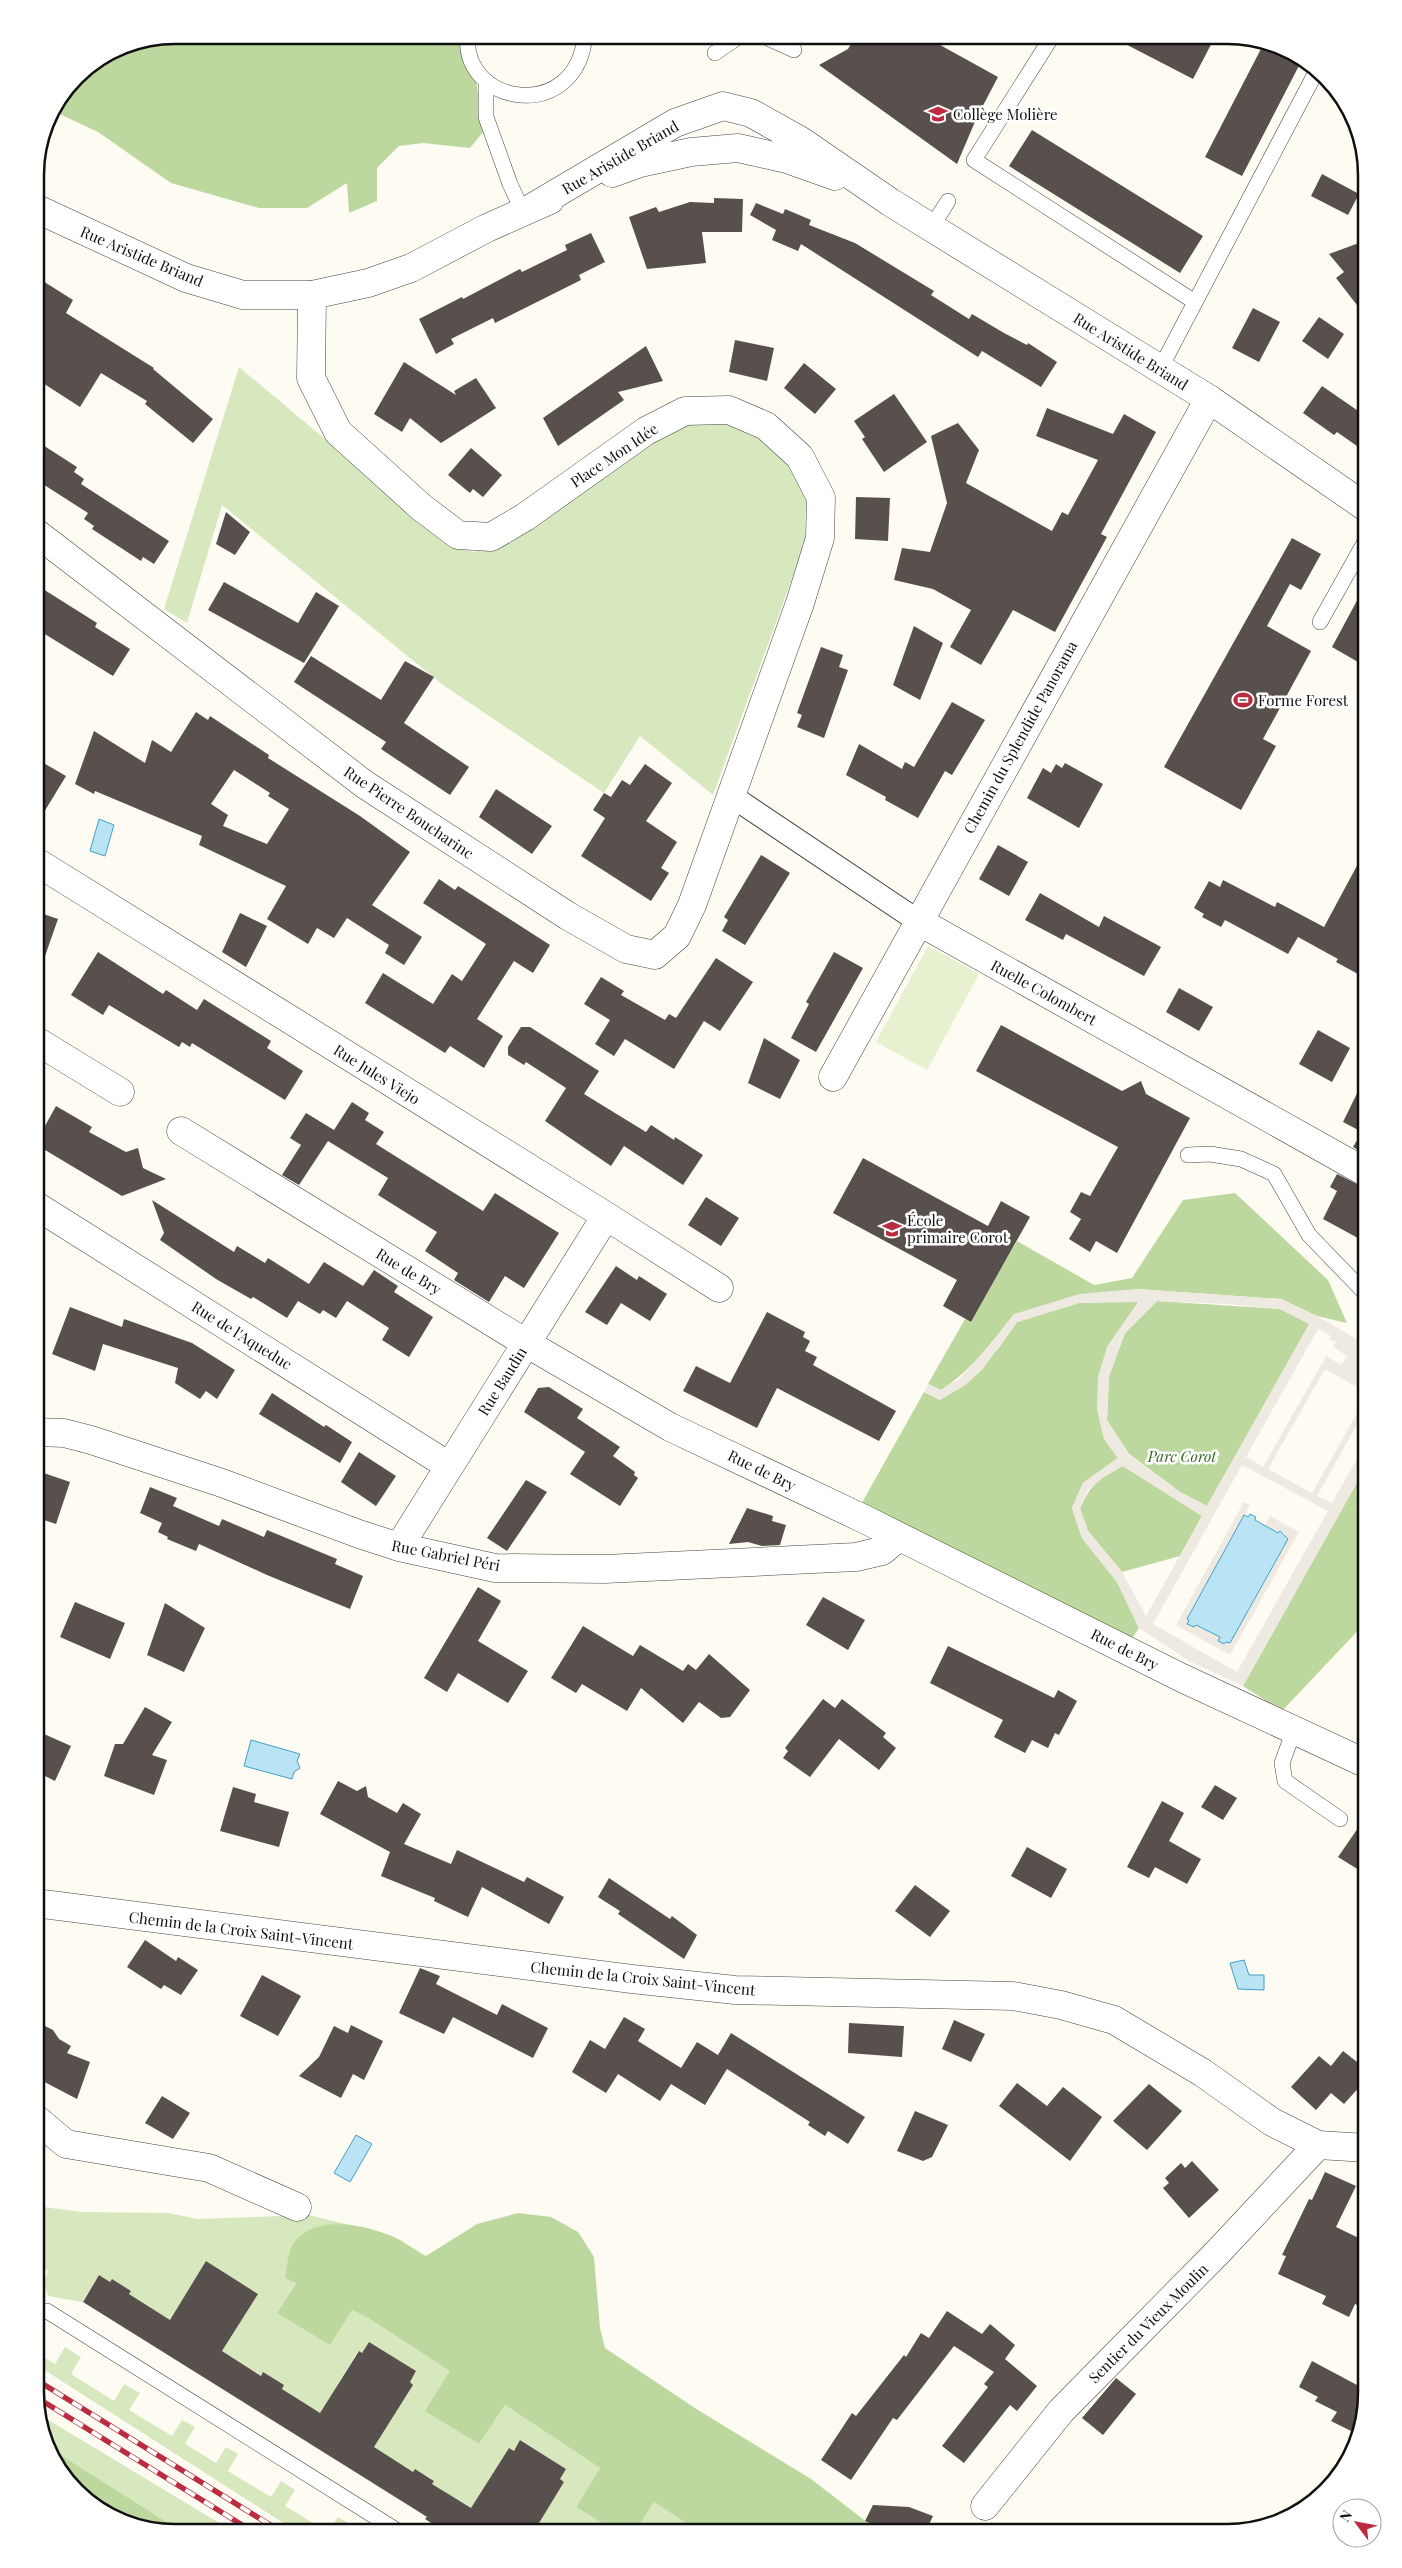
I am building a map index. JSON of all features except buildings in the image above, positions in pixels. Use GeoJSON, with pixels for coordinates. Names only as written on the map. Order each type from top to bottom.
{"type":"FeatureCollection","features":[{"type":"Feature","properties":{"kind":"street","name":"Rue Aristide Briand"},"geometry":{"type":"LineString","coordinates":[[528,209],[675,123],[723,106],[751,113],[801,141],[931,228],[1209,399],[1358,502]]}},
{"type":"Feature","properties":{"kind":"street","name":"Rue Aristide Briand"},"geometry":{"type":"LineString","coordinates":[[44,212],[186,278],[243,294],[312,296],[368,283],[411,268],[528,209],[589,182],[640,163],[691,152],[738,148],[787,159],[843,179],[890,202]]}},
{"type":"Feature","properties":{"kind":"street","name":"Place Mon Idée"},"geometry":{"type":"LineString","coordinates":[[312,296],[311,378],[338,432],[421,507],[458,535],[491,537],[525,517],[646,430],[685,411],[729,410],[766,426],[800,457],[820,498],[820,538],[800,603],[730,795]]}},
{"type":"Feature","properties":{"kind":"street","name":"Chemin du Splendide Panorama"},"geometry":{"type":"LineString","coordinates":[[833,1077],[1209,399]]}},
{"type":"Feature","properties":{"kind":"street","name":"Rue Pierre Boucharinc"},"geometry":{"type":"LineString","coordinates":[[44,539],[364,784],[568,916],[626,950],[655,955],[677,936],[692,905],[730,795]]}},
{"type":"Feature","properties":{"kind":"street","name":"Ruelle Colombert"},"geometry":{"type":"LineString","coordinates":[[730,795],[918,921],[1358,1168]]}},
{"type":"Feature","properties":{"kind":"street","name":"Rue Jules Viejo"},"geometry":{"type":"LineString","coordinates":[[44,867],[719,1288]]}},
{"type":"Feature","properties":{"kind":"street"},"geometry":{"type":"LineString","coordinates":[[44,1046],[120,1092]]}},
{"type":"Feature","properties":{"kind":"street","name":"Rue de Bry"},"geometry":{"type":"LineString","coordinates":[[181,1131],[526,1343],[670,1427],[899,1537],[1182,1678],[1358,1760]]}},
{"type":"Feature","properties":{"kind":"street","name":"Rue de l'Aqueduc"},"geometry":{"type":"LineString","coordinates":[[44,1211],[449,1466]]}},
{"type":"Feature","properties":{"kind":"street","name":"Rue Baudin"},"geometry":{"type":"LineString","coordinates":[[399,1547],[606,1216]]}},
{"type":"Feature","properties":{"kind":"street","name":"Rue Gabriel Péri"},"geometry":{"type":"LineString","coordinates":[[44,1432],[64,1433],[132,1452],[399,1547],[495,1568],[605,1570],[856,1557],[882,1551],[899,1537]]}},
{"type":"Feature","properties":{"kind":"street","name":"Chemin de la Croix Saint-Vincent"},"geometry":{"type":"LineString","coordinates":[[44,1905],[632,1979],[736,1990],[1013,1996],[1051,2003],[1114,2020],[1203,2073],[1272,2122],[1318,2145],[1358,2147]]}},
{"type":"Feature","properties":{"kind":"street"},"geometry":{"type":"LineString","coordinates":[[44,2126],[66,2144],[209,2168],[297,2207]]}},
{"type":"Feature","properties":{"kind":"street","name":"Sentier du Vieux Moulin"},"geometry":{"type":"LineString","coordinates":[[985,2506],[1061,2411],[1216,2254],[1318,2145]]}},
{"type":"Feature","properties":{"kind":"lane"},"geometry":{"type":"LineString","coordinates":[[469,44],[470,55],[486,81],[499,90],[513,95],[529,96],[558,87],[570,77],[578,65],[584,51],[584,44]]}},
{"type":"Feature","properties":{"kind":"lane"},"geometry":{"type":"LineString","coordinates":[[716,54],[729,44]]}},
{"type":"Feature","properties":{"kind":"lane"},"geometry":{"type":"LineString","coordinates":[[781,44],[794,50]]}},
{"type":"Feature","properties":{"kind":"lane"},"geometry":{"type":"LineString","coordinates":[[1047,44],[974,160],[1195,302]]}},
{"type":"Feature","properties":{"kind":"lane"},"geometry":{"type":"LineString","coordinates":[[1160,369],[1314,77]]}},
{"type":"Feature","properties":{"kind":"lane"},"geometry":{"type":"LineString","coordinates":[[486,81],[486,117],[510,184],[528,209]]}},
{"type":"Feature","properties":{"kind":"lane"},"geometry":{"type":"LineString","coordinates":[[931,228],[948,201]]}},
{"type":"Feature","properties":{"kind":"lane"},"geometry":{"type":"LineString","coordinates":[[1320,622],[1358,554]]}},
{"type":"Feature","properties":{"kind":"lane"},"geometry":{"type":"LineString","coordinates":[[1188,1154],[1210,1154],[1241,1159],[1274,1174],[1308,1235],[1358,1285]]}},
{"type":"Feature","properties":{"kind":"lane"},"geometry":{"type":"LineString","coordinates":[[1294,1730],[1282,1763],[1285,1781],[1340,1819]]}},
{"type":"Feature","properties":{"kind":"lane"},"geometry":{"type":"LineString","coordinates":[[44,2312],[47,2311],[387,2524]]}},
{"type":"Feature","properties":{"kind":"green space"},"geometry":{"type":"Polygon","coordinates":[[[175,44],[471,44],[483,132],[470,148],[423,143],[399,146],[377,168],[377,201],[349,213],[347,183],[307,208],[259,208],[171,183],[98,132],[59,114],[71,95],[89,76],[109,61],[141,48],[175,44]]]}},
{"type":"Feature","properties":{"kind":"green space"},"geometry":{"type":"Polygon","coordinates":[[[239,367],[449,543],[473,552],[502,547],[633,452],[691,418],[747,424],[787,456],[806,498],[805,543],[713,795],[640,736],[604,793],[443,685],[222,505],[187,623],[164,609],[239,367]]]}},
{"type":"Feature","properties":{"kind":"green space"},"geometry":{"type":"Polygon","coordinates":[[[928,946],[979,974],[927,1070],[876,1042],[928,946]]]}},
{"type":"Feature","properties":{"kind":"green space"},"geometry":{"type":"Polygon","coordinates":[[[1235,1193],[1328,1280],[1347,1323],[1317,1316],[1281,1299],[1137,1289],[1014,1314],[998,1335],[962,1374],[941,1390],[928,1384],[965,1319],[971,1322],[1017,1241],[1094,1285],[1132,1278],[1183,1200],[1235,1193]]]}},
{"type":"Feature","properties":{"kind":"green space"},"geometry":{"type":"Polygon","coordinates":[[[1139,1301],[1107,1347],[1097,1408],[1104,1439],[1118,1458],[1083,1483],[1072,1508],[1082,1538],[1117,1582],[1139,1628],[1132,1638],[859,1508],[924,1392],[940,1400],[998,1349],[1017,1322],[1079,1303],[1139,1301]]]}},
{"type":"Feature","properties":{"kind":"green space","name":"Parc Corot"},"geometry":{"type":"Polygon","coordinates":[[[1157,1301],[1280,1309],[1310,1324],[1207,1506],[1180,1492],[1129,1454],[1107,1420],[1109,1376],[1125,1333],[1157,1301]]]}},
{"type":"Feature","properties":{"kind":"green space"},"geometry":{"type":"Polygon","coordinates":[[[1123,1466],[1202,1516],[1180,1556],[1122,1572],[1088,1531],[1080,1509],[1084,1500],[1092,1487],[1123,1466]]]}},
{"type":"Feature","properties":{"kind":"green space"},"geometry":{"type":"Polygon","coordinates":[[[1358,1480],[1358,1631],[1282,1711],[1243,1686],[1358,1480]]]}},
{"type":"Feature","properties":{"kind":"green space"},"geometry":{"type":"Polygon","coordinates":[[[44,2207],[83,2212],[169,2213],[197,2219],[309,2215],[350,2225],[331,2225],[277,2313],[352,2310],[370,2319],[451,2371],[426,2411],[479,2444],[505,2405],[600,2468],[576,2507],[603,2524],[538,2524],[564,2482],[560,2479],[566,2469],[521,2440],[514,2451],[509,2448],[470,2510],[437,2501],[444,2491],[432,2484],[434,2480],[415,2469],[413,2472],[402,2465],[397,2473],[374,2447],[413,2385],[410,2382],[416,2372],[369,2342],[362,2353],[358,2351],[320,2413],[287,2405],[292,2395],[222,2351],[258,2294],[207,2262],[170,2320],[129,2294],[131,2291],[112,2279],[110,2282],[99,2275],[82,2302],[48,2296],[44,2283],[48,2271],[44,2269],[44,2207]]]}},
{"type":"Feature","properties":{"kind":"green space"},"geometry":{"type":"Polygon","coordinates":[[[518,2213],[551,2217],[578,2232],[594,2257],[600,2328],[605,2348],[698,2410],[811,2479],[869,2524],[687,2524],[654,2502],[640,2524],[603,2524],[576,2507],[600,2468],[505,2405],[479,2444],[425,2411],[450,2371],[370,2319],[352,2310],[330,2345],[277,2313],[296,2283],[285,2278],[291,2247],[302,2235],[312,2229],[336,2224],[362,2227],[391,2236],[426,2256],[477,2224],[518,2213]]]}},
{"type":"Feature","properties":{"kind":"green space"},"geometry":{"type":"Polygon","coordinates":[[[65,2347],[81,2357],[71,2374],[114,2401],[124,2384],[140,2393],[129,2410],[172,2436],[182,2420],[195,2427],[185,2444],[216,2463],[226,2447],[238,2454],[228,2471],[271,2497],[281,2481],[295,2490],[285,2506],[315,2524],[285,2524],[44,2370],[44,2357],[55,2364],[65,2347]]]}},
{"type":"Feature","properties":{"kind":"green space"},"geometry":{"type":"Polygon","coordinates":[[[46,2419],[221,2524],[170,2524],[59,2454],[46,2419]]]}},
{"type":"Feature","properties":{"kind":"green space"},"geometry":{"type":"Polygon","coordinates":[[[59,2454],[170,2524],[150,2522],[133,2517],[117,2511],[102,2502],[82,2486],[59,2454]]]}},
{"type":"Feature","properties":{"kind":"green space"},"geometry":{"type":"Polygon","coordinates":[[[654,2502],[687,2524],[640,2524],[654,2502]]]}},
{"type":"Feature","properties":{"kind":"green space"},"geometry":{"type":"Polygon","coordinates":[[[338,2517],[350,2524],[333,2524],[338,2517]]]}},
{"type":"Feature","properties":{"kind":"shaded area"},"geometry":{"type":"Polygon","coordinates":[[[1137,1289],[1281,1299],[1317,1316],[1358,1340],[1358,1388],[1325,1369],[1268,1469],[1312,1493],[1358,1411],[1358,1423],[1317,1496],[1332,1503],[1358,1457],[1358,1481],[1243,1686],[1189,1661],[1139,1628],[1117,1582],[1082,1538],[1072,1508],[1083,1483],[1118,1458],[1104,1439],[1097,1408],[1098,1377],[1107,1347],[1139,1302],[1079,1303],[1017,1322],[982,1370],[964,1386],[940,1400],[924,1392],[928,1384],[941,1390],[959,1379],[991,1344],[1014,1314],[1079,1294],[1137,1289]],[[1157,1301],[1125,1333],[1109,1376],[1107,1420],[1129,1455],[1180,1492],[1207,1506],[1309,1324],[1280,1309],[1227,1304],[1157,1301]],[[1318,1329],[1246,1457],[1263,1467],[1326,1356],[1341,1365],[1347,1356],[1333,1347],[1336,1342],[1329,1339],[1331,1336],[1318,1329]],[[1242,1465],[1153,1624],[1237,1672],[1328,1511],[1242,1465]],[[1123,1466],[1105,1476],[1088,1490],[1080,1509],[1088,1531],[1122,1572],[1146,1616],[1202,1516],[1123,1466]]]}},
{"type":"Feature","properties":{"kind":"shaded area"},"geometry":{"type":"Polygon","coordinates":[[[1244,1502],[1250,1505],[1187,1618],[1189,1620],[1188,1623],[1196,1624],[1220,1638],[1218,1641],[1224,1644],[1226,1641],[1230,1643],[1288,1539],[1280,1531],[1278,1533],[1265,1526],[1270,1516],[1299,1532],[1230,1655],[1176,1625],[1244,1502]]]}},
{"type":"Feature","properties":{"kind":"water"},"geometry":{"type":"Polygon","coordinates":[[[99,819],[114,825],[105,856],[90,851],[99,819]]]}},
{"type":"Feature","properties":{"kind":"water"},"geometry":{"type":"Polygon","coordinates":[[[1250,1514],[1256,1517],[1255,1520],[1278,1533],[1280,1531],[1288,1539],[1230,1643],[1226,1642],[1224,1644],[1218,1641],[1220,1637],[1196,1625],[1194,1627],[1187,1624],[1189,1620],[1187,1619],[1244,1515],[1248,1517],[1250,1514]]]}},
{"type":"Feature","properties":{"kind":"water"},"geometry":{"type":"Polygon","coordinates":[[[251,1740],[300,1754],[297,1761],[300,1768],[294,1772],[292,1779],[244,1766],[251,1740]]]}},
{"type":"Feature","properties":{"kind":"water"},"geometry":{"type":"Polygon","coordinates":[[[1244,1960],[1249,1975],[1264,1975],[1264,1990],[1238,1989],[1230,1963],[1244,1960]]]}},
{"type":"Feature","properties":{"kind":"water"},"geometry":{"type":"Polygon","coordinates":[[[356,2135],[372,2144],[350,2182],[334,2173],[356,2135]]]}},
{"type":"Feature","properties":{"kind":"railway"},"geometry":{"type":"LineString","coordinates":[[44,2385],[269,2524]]}},
{"type":"Feature","properties":{"kind":"railway"},"geometry":{"type":"LineString","coordinates":[[45,2402],[241,2524]]}},
{"type":"Feature","properties":{"kind":"place","name":"Collège Molière"},"geometry":{"type":"Point","coordinates":[938,114]}},
{"type":"Feature","properties":{"kind":"place","name":"Forme Forest"},"geometry":{"type":"Point","coordinates":[1243,700]}},
{"type":"Feature","properties":{"kind":"place","name":"École primaire Corot"},"geometry":{"type":"Point","coordinates":[892,1229]}}]}
